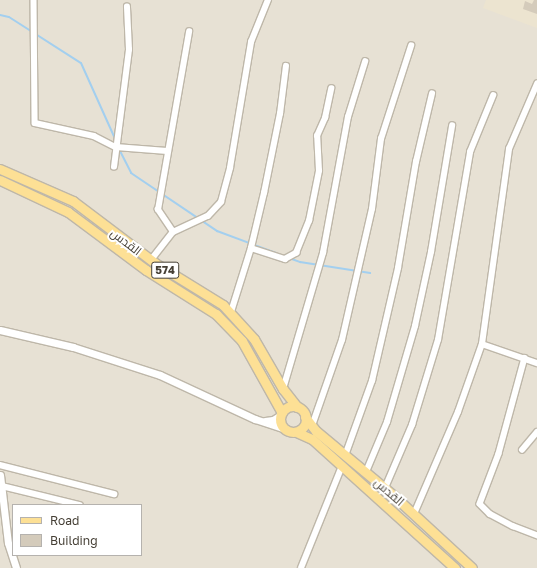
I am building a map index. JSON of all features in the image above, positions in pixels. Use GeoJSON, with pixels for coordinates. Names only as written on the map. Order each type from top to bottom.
{"type":"FeatureCollection","features":[{"type":"Feature","properties":{"kind":"main road","name":"القدس"},"geometry":{"type":"LineString","coordinates":[[0,168],[68,198],[150,260],[215,299],[231,312],[254,339],[283,389],[297,408]]}},
{"type":"Feature","properties":{"kind":"main road","name":"القدس"},"geometry":{"type":"LineString","coordinates":[[0,180],[68,212],[158,278],[216,314],[242,341],[281,414]]}},
{"type":"Feature","properties":{"kind":"main road"},"geometry":{"type":"LineString","coordinates":[[281,414],[289,407],[297,408]]}},
{"type":"Feature","properties":{"kind":"main road","name":"574"},"geometry":{"type":"LineString","coordinates":[[297,408],[305,417]]}},
{"type":"Feature","properties":{"kind":"main road","name":"574"},"geometry":{"type":"LineString","coordinates":[[281,414],[280,423],[285,429]]}},
{"type":"Feature","properties":{"kind":"main road","name":"القدس"},"geometry":{"type":"LineString","coordinates":[[305,417],[312,427],[385,488],[472,568]]}},
{"type":"Feature","properties":{"kind":"main road"},"geometry":{"type":"LineString","coordinates":[[285,429],[296,432],[303,427],[305,417]]}},
{"type":"Feature","properties":{"kind":"main road","name":"القدس"},"geometry":{"type":"LineString","coordinates":[[296,432],[312,439],[455,568]]}},
{"type":"Feature","properties":{"kind":"street"},"geometry":{"type":"LineString","coordinates":[[34,0],[35,124],[94,136],[116,147],[167,151]]}},
{"type":"Feature","properties":{"kind":"street"},"geometry":{"type":"LineString","coordinates":[[150,260],[173,232],[204,220],[216,210],[221,202],[230,168],[251,42],[268,0]]}},
{"type":"Feature","properties":{"kind":"street"},"geometry":{"type":"LineString","coordinates":[[114,167],[129,50],[127,7]]}},
{"type":"Feature","properties":{"kind":"street"},"geometry":{"type":"LineString","coordinates":[[173,232],[158,210],[188,32]]}},
{"type":"Feature","properties":{"kind":"street"},"geometry":{"type":"LineString","coordinates":[[312,427],[342,340],[372,209],[381,139],[411,46]]}},
{"type":"Feature","properties":{"kind":"street"},"geometry":{"type":"LineString","coordinates":[[283,389],[322,253],[348,117],[365,62]]}},
{"type":"Feature","properties":{"kind":"street"},"geometry":{"type":"LineString","coordinates":[[231,312],[251,248],[280,114],[286,66]]}},
{"type":"Feature","properties":{"kind":"street"},"geometry":{"type":"LineString","coordinates":[[414,514],[458,412],[482,344],[509,149],[537,84]]}},
{"type":"Feature","properties":{"kind":"street"},"geometry":{"type":"LineString","coordinates":[[251,248],[285,259],[296,253],[309,221],[319,171],[317,136],[326,118],[331,89]]}},
{"type":"Feature","properties":{"kind":"street"},"geometry":{"type":"LineString","coordinates":[[346,456],[372,381],[398,268],[416,162],[432,94]]}},
{"type":"Feature","properties":{"kind":"street"},"geometry":{"type":"LineString","coordinates":[[385,488],[412,425],[438,340],[470,152],[493,96]]}},
{"type":"Feature","properties":{"kind":"street"},"geometry":{"type":"LineString","coordinates":[[366,472],[387,422],[415,326],[431,252],[452,126]]}},
{"type":"Feature","properties":{"kind":"street"},"geometry":{"type":"LineString","coordinates":[[0,330],[73,347],[160,375],[260,421],[285,429]]}},
{"type":"Feature","properties":{"kind":"street"},"geometry":{"type":"LineString","coordinates":[[482,344],[537,363]]}},
{"type":"Feature","properties":{"kind":"street"},"geometry":{"type":"LineString","coordinates":[[525,358],[499,454],[480,504],[490,514],[507,523],[537,535]]}},
{"type":"Feature","properties":{"kind":"street"},"geometry":{"type":"LineString","coordinates":[[260,421],[273,420],[281,414]]}},
{"type":"Feature","properties":{"kind":"street"},"geometry":{"type":"LineString","coordinates":[[522,450],[537,432]]}},
{"type":"Feature","properties":{"kind":"street"},"geometry":{"type":"LineString","coordinates":[[0,464],[114,494]]}},
{"type":"Feature","properties":{"kind":"street"},"geometry":{"type":"LineString","coordinates":[[301,568],[342,466]]}},
{"type":"Feature","properties":{"kind":"street"},"geometry":{"type":"LineString","coordinates":[[0,475],[8,543],[12,556]]}},
{"type":"Feature","properties":{"kind":"street"},"geometry":{"type":"LineString","coordinates":[[2,486],[76,504]]}},
{"type":"Feature","properties":{"kind":"street"},"geometry":{"type":"LineString","coordinates":[[12,556],[16,568]]}},
{"type":"Feature","properties":{"kind":"shaded area"},"geometry":{"type":"Polygon","coordinates":[[[0,0],[537,0],[537,568],[0,568],[0,0]]]}},
{"type":"Feature","properties":{"kind":"shaded area"},"geometry":{"type":"Polygon","coordinates":[[[486,0],[537,0],[537,28],[483,8],[486,0]]]}},
{"type":"Feature","properties":{"kind":"building"},"geometry":{"type":"Polygon","coordinates":[[[534,0],[537,0],[537,14],[523,9],[525,1],[532,4],[534,0]]]}},
{"type":"Feature","properties":{"kind":"waterway"},"geometry":{"type":"LineString","coordinates":[[0,15],[9,17],[81,63],[116,141]]}},
{"type":"Feature","properties":{"kind":"waterway"},"geometry":{"type":"LineString","coordinates":[[119,149],[131,173],[217,231],[276,253]]}},
{"type":"Feature","properties":{"kind":"waterway"},"geometry":{"type":"LineString","coordinates":[[289,258],[300,262],[370,273]]}}]}
